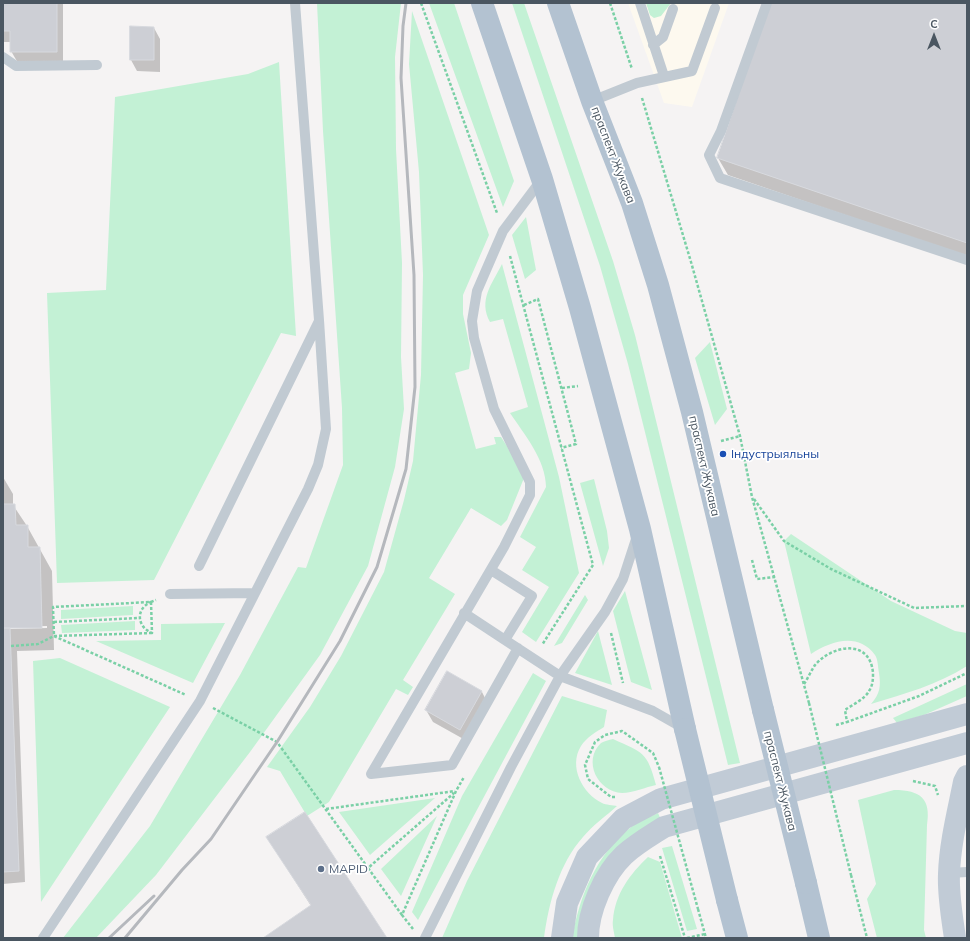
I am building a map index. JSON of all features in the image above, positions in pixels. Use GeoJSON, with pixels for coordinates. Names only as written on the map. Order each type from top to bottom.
{"type":"FeatureCollection","features":[{"type":"Feature","properties":{"kind":"main road","name":"праспект Жукава"},"geometry":{"type":"LineString","coordinates":[[558,3],[592,101],[632,203],[658,285],[692,412],[819,938]]}},
{"type":"Feature","properties":{"kind":"main road"},"geometry":{"type":"LineString","coordinates":[[485,4],[542,179],[580,308],[640,529],[685,729],[737,938]]}},
{"type":"Feature","properties":{"kind":"main road"},"geometry":{"type":"LineString","coordinates":[[562,938],[567,903],[587,857],[623,819],[661,799],[961,718]]}},
{"type":"Feature","properties":{"kind":"main road"},"geometry":{"type":"LineString","coordinates":[[588,938],[592,908],[606,879],[623,856],[664,827],[967,743]]}},
{"type":"Feature","properties":{"kind":"main road"},"geometry":{"type":"LineString","coordinates":[[929,754],[946,758],[957,767],[965,779],[958,872],[950,909],[955,938]]}},
{"type":"Feature","properties":{"kind":"lane"},"geometry":{"type":"LineString","coordinates":[[43,938],[200,702],[308,489],[318,465],[326,429],[320,320],[295,3]]}},
{"type":"Feature","properties":{"kind":"lane"},"geometry":{"type":"LineString","coordinates":[[640,3],[664,76]]}},
{"type":"Feature","properties":{"kind":"lane"},"geometry":{"type":"LineString","coordinates":[[767,3],[721,131],[709,156],[720,178],[967,260]]}},
{"type":"Feature","properties":{"kind":"lane"},"geometry":{"type":"LineString","coordinates":[[592,101],[637,83],[692,71],[715,8]]}},
{"type":"Feature","properties":{"kind":"lane"},"geometry":{"type":"LineString","coordinates":[[654,45],[663,37],[674,9]]}},
{"type":"Feature","properties":{"kind":"lane"},"geometry":{"type":"LineString","coordinates":[[3,57],[16,66],[97,65]]}},
{"type":"Feature","properties":{"kind":"lane"},"geometry":{"type":"LineString","coordinates":[[518,648],[452,765],[371,774],[464,613],[491,570],[527,505],[530,495],[530,482],[494,409],[474,338],[472,321],[477,291],[503,230],[542,179]]}},
{"type":"Feature","properties":{"kind":"lane"},"geometry":{"type":"LineString","coordinates":[[199,566],[320,320]]}},
{"type":"Feature","properties":{"kind":"lane"},"geometry":{"type":"LineString","coordinates":[[425,938],[511,767],[560,676],[605,612],[624,579],[640,529]]}},
{"type":"Feature","properties":{"kind":"lane"},"geometry":{"type":"LineString","coordinates":[[491,570],[532,596],[505,640]]}},
{"type":"Feature","properties":{"kind":"lane"},"geometry":{"type":"LineString","coordinates":[[170,594],[255,593]]}},
{"type":"Feature","properties":{"kind":"lane"},"geometry":{"type":"LineString","coordinates":[[464,613],[560,676],[653,711],[685,729]]}},
{"type":"Feature","properties":{"kind":"path"},"geometry":{"type":"LineString","coordinates":[[421,3],[503,230],[593,565],[533,658]]}},
{"type":"Feature","properties":{"kind":"path"},"geometry":{"type":"LineString","coordinates":[[610,3],[637,83],[691,262],[740,436],[752,496],[809,703],[867,938]]}},
{"type":"Feature","properties":{"kind":"path"},"geometry":{"type":"LineString","coordinates":[[524,305],[538,299],[558,373],[576,444],[561,448]]}},
{"type":"Feature","properties":{"kind":"path"},"geometry":{"type":"LineString","coordinates":[[722,448],[720,441],[740,436]]}},
{"type":"Feature","properties":{"kind":"path"},"geometry":{"type":"LineString","coordinates":[[752,496],[784,541],[831,569],[914,608],[967,606]]}},
{"type":"Feature","properties":{"kind":"path"},"geometry":{"type":"LineString","coordinates":[[751,557],[757,579],[775,577]]}},
{"type":"Feature","properties":{"kind":"path"},"geometry":{"type":"LineString","coordinates":[[152,633],[143,628],[139,618],[142,608],[151,602],[170,594]]}},
{"type":"Feature","properties":{"kind":"path"},"geometry":{"type":"LineString","coordinates":[[54,636],[53,607],[151,602]]}},
{"type":"Feature","properties":{"kind":"path"},"geometry":{"type":"LineString","coordinates":[[151,602],[152,633]]}},
{"type":"Feature","properties":{"kind":"path"},"geometry":{"type":"LineString","coordinates":[[54,622],[139,618]]}},
{"type":"Feature","properties":{"kind":"path"},"geometry":{"type":"LineString","coordinates":[[608,625],[624,685]]}},
{"type":"Feature","properties":{"kind":"path"},"geometry":{"type":"LineString","coordinates":[[11,646],[38,644],[54,636],[152,633]]}},
{"type":"Feature","properties":{"kind":"path"},"geometry":{"type":"LineString","coordinates":[[54,636],[200,702],[277,742],[415,932]]}},
{"type":"Feature","properties":{"kind":"path"},"geometry":{"type":"LineString","coordinates":[[804,684],[816,665],[833,652],[847,648],[857,648],[867,655],[872,666],[873,680],[869,692],[845,710],[847,722],[919,696],[967,673]]}},
{"type":"Feature","properties":{"kind":"path"},"geometry":{"type":"LineString","coordinates":[[622,797],[611,798],[588,779],[585,766],[595,742],[605,735],[622,731],[654,753],[706,938]]}},
{"type":"Feature","properties":{"kind":"path"},"geometry":{"type":"LineString","coordinates":[[402,915],[456,791],[468,771]]}},
{"type":"Feature","properties":{"kind":"path"},"geometry":{"type":"LineString","coordinates":[[326,808],[456,791]]}},
{"type":"Feature","properties":{"kind":"path"},"geometry":{"type":"LineString","coordinates":[[368,868],[456,791]]}},
{"type":"Feature","properties":{"kind":"path"},"geometry":{"type":"LineString","coordinates":[[659,852],[686,938],[705,934]]}},
{"type":"Feature","properties":{"kind":"shaded area"},"geometry":{"type":"Polygon","coordinates":[[[628,3],[729,3],[692,107],[664,103],[628,3]]]}},
{"type":"Feature","properties":{"kind":"green space"},"geometry":{"type":"Polygon","coordinates":[[[317,3],[401,3],[395,57],[396,149],[402,263],[401,357],[404,409],[395,467],[368,566],[320,655],[250,752],[156,875],[96,938],[63,938],[150,826],[240,675],[298,567],[306,568],[343,465],[342,408],[323,131],[317,3]]]}},
{"type":"Feature","properties":{"kind":"green space"},"geometry":{"type":"Polygon","coordinates":[[[429,3],[454,3],[514,181],[503,207],[429,3]]]}},
{"type":"Feature","properties":{"kind":"green space"},"geometry":{"type":"Polygon","coordinates":[[[512,3],[524,3],[613,261],[635,335],[740,763],[728,765],[628,364],[600,266],[512,3]]]}},
{"type":"Feature","properties":{"kind":"green space"},"geometry":{"type":"Polygon","coordinates":[[[646,3],[671,3],[661,16],[654,18],[650,15],[646,3]]]}},
{"type":"Feature","properties":{"kind":"green space"},"geometry":{"type":"Polygon","coordinates":[[[412,11],[489,235],[463,295],[463,314],[471,353],[469,369],[455,373],[476,449],[496,444],[494,437],[501,437],[524,478],[507,520],[501,526],[471,508],[429,578],[455,594],[403,680],[413,687],[408,695],[396,689],[329,802],[307,816],[280,771],[267,767],[310,707],[341,656],[384,572],[413,461],[421,375],[423,275],[419,172],[409,64],[412,11]]]}},
{"type":"Feature","properties":{"kind":"green space"},"geometry":{"type":"Polygon","coordinates":[[[279,62],[296,336],[281,333],[154,580],[57,583],[47,293],[106,290],[115,97],[248,74],[279,62]]]}},
{"type":"Feature","properties":{"kind":"green space"},"geometry":{"type":"Polygon","coordinates":[[[526,217],[536,270],[525,279],[512,235],[526,217]]]}},
{"type":"Feature","properties":{"kind":"green space"},"geometry":{"type":"Polygon","coordinates":[[[502,264],[559,477],[579,573],[536,642],[522,632],[549,587],[522,570],[536,547],[520,537],[546,487],[545,477],[538,457],[528,439],[510,413],[528,407],[503,319],[490,322],[485,306],[488,292],[502,264]]]}},
{"type":"Feature","properties":{"kind":"green space"},"geometry":{"type":"Polygon","coordinates":[[[710,342],[727,409],[715,425],[695,358],[710,342]]]}},
{"type":"Feature","properties":{"kind":"green space"},"geometry":{"type":"Polygon","coordinates":[[[594,479],[607,531],[609,548],[603,566],[580,483],[594,479]]]}},
{"type":"Feature","properties":{"kind":"green space"},"geometry":{"type":"Polygon","coordinates":[[[791,534],[891,601],[955,631],[967,633],[967,666],[932,684],[871,704],[878,693],[880,682],[877,659],[868,648],[861,643],[844,641],[827,645],[811,654],[784,541],[791,534]]]}},
{"type":"Feature","properties":{"kind":"green space"},"geometry":{"type":"Polygon","coordinates":[[[625,591],[652,690],[631,682],[613,611],[625,591]]]}},
{"type":"Feature","properties":{"kind":"green space"},"geometry":{"type":"Polygon","coordinates":[[[585,595],[588,600],[562,643],[554,646],[585,595]]]}},
{"type":"Feature","properties":{"kind":"green space"},"geometry":{"type":"Polygon","coordinates":[[[133,606],[133,615],[61,619],[61,610],[133,606]]]}},
{"type":"Feature","properties":{"kind":"green space"},"geometry":{"type":"Polygon","coordinates":[[[135,621],[135,630],[62,633],[61,625],[135,621]]]}},
{"type":"Feature","properties":{"kind":"green space"},"geometry":{"type":"Polygon","coordinates":[[[225,623],[193,683],[96,641],[161,640],[161,624],[225,623]]]}},
{"type":"Feature","properties":{"kind":"green space"},"geometry":{"type":"Polygon","coordinates":[[[598,631],[612,685],[575,673],[598,631]]]}},
{"type":"Feature","properties":{"kind":"green space"},"geometry":{"type":"Polygon","coordinates":[[[60,658],[170,707],[41,902],[33,661],[60,658]]]}},
{"type":"Feature","properties":{"kind":"green space"},"geometry":{"type":"Polygon","coordinates":[[[533,673],[546,681],[418,920],[412,912],[462,796],[533,673]]]}},
{"type":"Feature","properties":{"kind":"green space"},"geometry":{"type":"Polygon","coordinates":[[[967,684],[967,696],[924,715],[897,723],[893,718],[967,684]]]}},
{"type":"Feature","properties":{"kind":"green space"},"geometry":{"type":"Polygon","coordinates":[[[562,696],[607,710],[604,727],[583,743],[577,754],[576,762],[580,779],[589,793],[595,799],[604,804],[617,806],[587,833],[567,859],[552,897],[544,938],[442,938],[467,881],[562,696]]]}},
{"type":"Feature","properties":{"kind":"green space"},"geometry":{"type":"Polygon","coordinates":[[[613,739],[642,754],[650,765],[656,785],[622,793],[613,791],[600,781],[595,774],[593,766],[595,750],[601,743],[613,739]]]}},
{"type":"Feature","properties":{"kind":"green space"},"geometry":{"type":"Polygon","coordinates":[[[894,790],[903,790],[917,794],[925,802],[927,809],[924,930],[926,938],[877,938],[867,899],[876,884],[858,800],[894,790]]]}},
{"type":"Feature","properties":{"kind":"green space"},"geometry":{"type":"Polygon","coordinates":[[[435,798],[370,855],[339,812],[435,798]]]}},
{"type":"Feature","properties":{"kind":"green space"},"geometry":{"type":"Polygon","coordinates":[[[658,813],[662,822],[638,832],[580,938],[572,938],[575,922],[585,891],[599,863],[608,850],[631,827],[658,813]]]}},
{"type":"Feature","properties":{"kind":"green space"},"geometry":{"type":"Polygon","coordinates":[[[437,816],[401,896],[381,869],[437,816]]]}},
{"type":"Feature","properties":{"kind":"green space"},"geometry":{"type":"Polygon","coordinates":[[[672,846],[697,929],[687,931],[662,848],[672,846]]]}},
{"type":"Feature","properties":{"kind":"green space"},"geometry":{"type":"Polygon","coordinates":[[[648,857],[660,862],[682,938],[615,938],[613,929],[614,911],[620,893],[635,870],[648,857]]]}},
{"type":"Feature","properties":{"kind":"building"},"geometry":{"type":"Polygon","coordinates":[[[3,3],[57,3],[57,52],[10,52],[10,31],[3,31],[3,3]]]}},
{"type":"Feature","properties":{"kind":"building"},"geometry":{"type":"Polygon","coordinates":[[[770,3],[967,3],[967,243],[717,158],[770,3]]]}},
{"type":"Feature","properties":{"kind":"building"},"geometry":{"type":"Polygon","coordinates":[[[130,26],[154,27],[154,60],[130,60],[130,26]]]}},
{"type":"Feature","properties":{"kind":"building"},"geometry":{"type":"Polygon","coordinates":[[[3,504],[15,504],[16,525],[28,525],[28,547],[40,547],[42,628],[3,628],[3,504]]]}},
{"type":"Feature","properties":{"kind":"building"},"geometry":{"type":"Polygon","coordinates":[[[3,628],[10,628],[19,871],[3,872],[3,628]]]}},
{"type":"Feature","properties":{"kind":"building"},"geometry":{"type":"Polygon","coordinates":[[[447,671],[482,691],[460,730],[425,710],[447,671]]]}},
{"type":"Feature","properties":{"kind":"building"},"geometry":{"type":"Polygon","coordinates":[[[305,812],[387,938],[263,938],[311,905],[266,837],[305,812]]]}},
{"type":"Feature","properties":{"kind":"railway"},"geometry":{"type":"LineString","coordinates":[[125,938],[182,870],[211,839],[277,742],[340,641],[377,567],[406,469],[415,387],[414,275],[401,78],[403,26],[406,3]]}},
{"type":"Feature","properties":{"kind":"railway"},"geometry":{"type":"LineString","coordinates":[[109,938],[154,896]]}},
{"type":"Feature","properties":{"kind":"place","name":"Індустрыяльны"},"geometry":{"type":"Point","coordinates":[723,454]}},
{"type":"Feature","properties":{"kind":"place","name":"MAPID"},"geometry":{"type":"Point","coordinates":[321,869]}}]}
